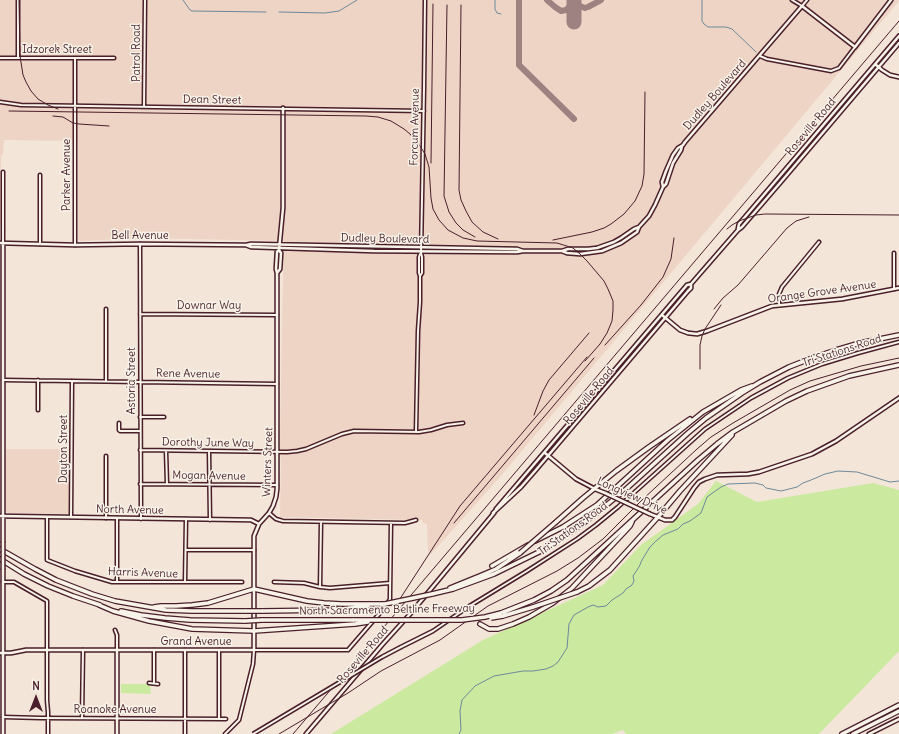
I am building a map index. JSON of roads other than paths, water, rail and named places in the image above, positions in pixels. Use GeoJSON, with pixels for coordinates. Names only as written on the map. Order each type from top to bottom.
{"type":"FeatureCollection","features":[{"type":"Feature","properties":{"kind":"highway","name":"North Sacramento Beltline Freeway"},"geometry":{"type":"LineString","coordinates":[[0,549],[56,580],[115,601],[151,608],[192,611],[334,610],[356,606],[386,604],[432,594],[474,582],[513,565],[554,542],[593,516],[625,490],[688,433],[725,405],[760,382],[789,367],[812,358],[860,343],[899,335]]}},
{"type":"Feature","properties":{"kind":"highway"},"geometry":{"type":"LineString","coordinates":[[502,614],[551,591],[576,572],[713,447],[739,429],[806,391],[849,376],[899,365]]}},
{"type":"Feature","properties":{"kind":"highway"},"geometry":{"type":"LineString","coordinates":[[432,594],[482,576],[496,569],[522,552],[595,488],[649,446],[741,390],[760,382]]}},
{"type":"Feature","properties":{"kind":"highway"},"geometry":{"type":"LineString","coordinates":[[492,566],[563,527],[597,505],[668,440],[703,412]]}},
{"type":"Feature","properties":{"kind":"highway"},"geometry":{"type":"LineString","coordinates":[[502,614],[533,607],[577,592],[600,578],[610,570],[698,470],[739,429]]}},
{"type":"Feature","properties":{"kind":"highway"},"geometry":{"type":"LineString","coordinates":[[480,624],[489,629],[498,629],[529,617],[553,603],[572,588],[630,526],[633,520]]}},
{"type":"Feature","properties":{"kind":"highway","name":"North Sacramento Beltline Freeway"},"geometry":{"type":"LineString","coordinates":[[0,559],[24,574],[73,596],[99,605],[141,615],[165,618],[190,620],[354,622],[487,619],[502,614]]}},
{"type":"Feature","properties":{"kind":"highway"},"geometry":{"type":"LineString","coordinates":[[151,608],[208,603],[254,589],[307,601],[356,606]]}},
{"type":"Feature","properties":{"kind":"highway"},"geometry":{"type":"LineString","coordinates":[[99,605],[113,611],[149,621],[192,629],[254,631],[354,622]]}},
{"type":"Feature","properties":{"kind":"highway"},"geometry":{"type":"LineString","coordinates":[[842,734],[899,704]]}},
{"type":"Feature","properties":{"kind":"highway"},"geometry":{"type":"LineString","coordinates":[[853,734],[899,711]]}},
{"type":"Feature","properties":{"kind":"main road","name":"Dudley Boulevard"},"geometry":{"type":"LineString","coordinates":[[855,46],[891,0]]}},
{"type":"Feature","properties":{"kind":"main road"},"geometry":{"type":"LineString","coordinates":[[760,56],[802,6],[855,46]]}},
{"type":"Feature","properties":{"kind":"main road","name":"Roseville Road"},"geometry":{"type":"LineString","coordinates":[[738,230],[739,224],[899,36]]}},
{"type":"Feature","properties":{"kind":"main road","name":"Roseville Road"},"geometry":{"type":"LineString","coordinates":[[493,513],[520,487],[548,456],[690,288],[691,284],[742,227],[899,43]]}},
{"type":"Feature","properties":{"kind":"main road","name":"Dudley Boulevard"},"geometry":{"type":"LineString","coordinates":[[246,245],[421,252],[562,251],[580,254],[602,251],[615,246],[637,232],[655,206],[663,186],[666,184],[673,163],[683,145],[760,56]]}},
{"type":"Feature","properties":{"kind":"main road"},"geometry":{"type":"LineString","coordinates":[[875,64],[890,75],[899,77]]}},
{"type":"Feature","properties":{"kind":"main road","name":"Winters Street"},"geometry":{"type":"LineString","coordinates":[[254,650],[254,536],[259,524],[269,513],[275,502],[277,485],[277,315],[278,273],[280,269],[283,208],[283,108]]}},
{"type":"Feature","properties":{"kind":"main road"},"geometry":{"type":"LineString","coordinates":[[2,243],[3,380],[1,445],[3,540],[3,734]]}},
{"type":"Feature","properties":{"kind":"main road","name":"Bell Avenue"},"geometry":{"type":"LineString","coordinates":[[2,243],[75,245],[246,245]]}},
{"type":"Feature","properties":{"kind":"main road","name":"Dudley Boulevard"},"geometry":{"type":"LineString","coordinates":[[280,247],[421,247],[517,249],[523,251]]}},
{"type":"Feature","properties":{"kind":"main road","name":"Roseville Road"},"geometry":{"type":"LineString","coordinates":[[306,734],[414,610],[493,513],[687,285],[691,284]]}},
{"type":"Feature","properties":{"kind":"main road","name":"Orange Grove Avenue"},"geometry":{"type":"LineString","coordinates":[[662,315],[680,330],[697,334],[767,307],[839,300],[899,288]]}},
{"type":"Feature","properties":{"kind":"main road","name":"Longview Drive"},"geometry":{"type":"LineString","coordinates":[[545,453],[576,479],[650,514],[667,520],[674,518],[699,482],[717,475],[748,474],[759,472],[812,454],[836,441],[899,398]]}},
{"type":"Feature","properties":{"kind":"main road","name":"North Avenue"},"geometry":{"type":"LineString","coordinates":[[2,516],[251,520],[259,524]]}},
{"type":"Feature","properties":{"kind":"main road","name":"Grand Avenue"},"geometry":{"type":"LineString","coordinates":[[2,653],[26,650],[254,650]]}},
{"type":"Feature","properties":{"kind":"main road"},"geometry":{"type":"LineString","coordinates":[[116,734],[117,650]]}},
{"type":"Feature","properties":{"kind":"main road"},"geometry":{"type":"LineString","coordinates":[[869,734],[899,719]]}},
{"type":"Feature","properties":{"kind":"street"},"geometry":{"type":"LineString","coordinates":[[18,0],[18,58]]}},
{"type":"Feature","properties":{"kind":"street","name":"Patrol Road"},"geometry":{"type":"LineString","coordinates":[[144,107],[145,0]]}},
{"type":"Feature","properties":{"kind":"street","name":"Forcum Avenue"},"geometry":{"type":"LineString","coordinates":[[416,431],[420,302],[419,257],[421,252],[424,111],[425,0]]}},
{"type":"Feature","properties":{"kind":"street"},"geometry":{"type":"LineString","coordinates":[[792,0],[802,6],[807,0]]}},
{"type":"Feature","properties":{"kind":"street","name":"Dudley Boulevard"},"geometry":{"type":"LineString","coordinates":[[760,56],[767,59],[831,71],[839,68],[855,46]]}},
{"type":"Feature","properties":{"kind":"street","name":"Idzorek Street"},"geometry":{"type":"LineString","coordinates":[[0,58],[114,58]]}},
{"type":"Feature","properties":{"kind":"street","name":"Parker Avenue"},"geometry":{"type":"LineString","coordinates":[[75,58],[75,245]]}},
{"type":"Feature","properties":{"kind":"street","name":"Dean Street"},"geometry":{"type":"LineString","coordinates":[[0,102],[21,105],[424,111]]}},
{"type":"Feature","properties":{"kind":"street"},"geometry":{"type":"LineString","coordinates":[[2,243],[3,172]]}},
{"type":"Feature","properties":{"kind":"street"},"geometry":{"type":"LineString","coordinates":[[40,175],[40,244]]}},
{"type":"Feature","properties":{"kind":"street"},"geometry":{"type":"LineString","coordinates":[[779,305],[779,294],[782,287],[819,242]]}},
{"type":"Feature","properties":{"kind":"street","name":"Astoria Street"},"geometry":{"type":"LineString","coordinates":[[140,244],[140,519]]}},
{"type":"Feature","properties":{"kind":"street"},"geometry":{"type":"LineString","coordinates":[[894,253],[894,289]]}},
{"type":"Feature","properties":{"kind":"street"},"geometry":{"type":"LineString","coordinates":[[106,309],[106,381]]}},
{"type":"Feature","properties":{"kind":"street","name":"Downar Way"},"geometry":{"type":"LineString","coordinates":[[140,314],[277,315]]}},
{"type":"Feature","properties":{"kind":"street","name":"Tri Stations Road"},"geometry":{"type":"LineString","coordinates":[[253,734],[382,657],[433,631],[468,607],[577,540],[618,507],[705,429],[751,398],[788,378],[822,364],[899,342]]}},
{"type":"Feature","properties":{"kind":"street","name":"Rene Avenue"},"geometry":{"type":"LineString","coordinates":[[3,380],[277,384]]}},
{"type":"Feature","properties":{"kind":"street"},"geometry":{"type":"LineString","coordinates":[[38,380],[38,410]]}},
{"type":"Feature","properties":{"kind":"street","name":"Dayton Street"},"geometry":{"type":"LineString","coordinates":[[71,517],[72,380]]}},
{"type":"Feature","properties":{"kind":"street"},"geometry":{"type":"LineString","coordinates":[[140,417],[164,417]]}},
{"type":"Feature","properties":{"kind":"street"},"geometry":{"type":"LineString","coordinates":[[119,423],[120,431],[140,431]]}},
{"type":"Feature","properties":{"kind":"street","name":"Dorothy June Way"},"geometry":{"type":"LineString","coordinates":[[140,450],[297,451],[354,431],[432,430],[447,425],[463,423]]}},
{"type":"Feature","properties":{"kind":"street"},"geometry":{"type":"LineString","coordinates":[[166,451],[167,484]]}},
{"type":"Feature","properties":{"kind":"street"},"geometry":{"type":"LineString","coordinates":[[209,451],[210,520]]}},
{"type":"Feature","properties":{"kind":"street"},"geometry":{"type":"LineString","coordinates":[[106,456],[106,518]]}},
{"type":"Feature","properties":{"kind":"street","name":"Mogan Avenue"},"geometry":{"type":"LineString","coordinates":[[140,484],[277,485]]}},
{"type":"Feature","properties":{"kind":"street"},"geometry":{"type":"LineString","coordinates":[[269,513],[276,519],[282,521],[405,523],[416,520]]}},
{"type":"Feature","properties":{"kind":"street","name":"Harris Avenue"},"geometry":{"type":"LineString","coordinates":[[47,517],[47,560],[90,576],[112,582],[242,582]]}},
{"type":"Feature","properties":{"kind":"street"},"geometry":{"type":"LineString","coordinates":[[117,582],[118,518]]}},
{"type":"Feature","properties":{"kind":"street"},"geometry":{"type":"LineString","coordinates":[[186,519],[186,582]]}},
{"type":"Feature","properties":{"kind":"street"},"geometry":{"type":"LineString","coordinates":[[320,587],[321,521]]}},
{"type":"Feature","properties":{"kind":"street","name":"Grand Avenue"},"geometry":{"type":"LineString","coordinates":[[254,650],[348,650],[388,602],[390,597],[390,523]]}},
{"type":"Feature","properties":{"kind":"street"},"geometry":{"type":"LineString","coordinates":[[186,550],[254,550]]}},
{"type":"Feature","properties":{"kind":"street"},"geometry":{"type":"LineString","coordinates":[[2,584],[14,582],[47,601],[48,734]]}},
{"type":"Feature","properties":{"kind":"street"},"geometry":{"type":"LineString","coordinates":[[274,582],[304,583],[320,587],[334,588],[390,583]]}},
{"type":"Feature","properties":{"kind":"street"},"geometry":{"type":"LineString","coordinates":[[115,630],[117,635],[117,650]]}},
{"type":"Feature","properties":{"kind":"street"},"geometry":{"type":"LineString","coordinates":[[82,718],[83,650]]}},
{"type":"Feature","properties":{"kind":"street"},"geometry":{"type":"LineString","coordinates":[[154,650],[154,684]]}},
{"type":"Feature","properties":{"kind":"street"},"geometry":{"type":"LineString","coordinates":[[185,650],[185,734]]}},
{"type":"Feature","properties":{"kind":"street"},"geometry":{"type":"LineString","coordinates":[[219,650],[219,719]]}},
{"type":"Feature","properties":{"kind":"street","name":"Winters Street"},"geometry":{"type":"LineString","coordinates":[[225,734],[239,720],[250,676],[254,650]]}},
{"type":"Feature","properties":{"kind":"street"},"geometry":{"type":"LineString","coordinates":[[149,683],[158,684]]}},
{"type":"Feature","properties":{"kind":"street","name":"Roanoke Avenue"},"geometry":{"type":"LineString","coordinates":[[3,717],[226,719]]}},
{"type":"Feature","properties":{"kind":"waterway"},"geometry":{"type":"LineString","coordinates":[[183,0],[192,11],[266,12]]}},
{"type":"Feature","properties":{"kind":"waterway"},"geometry":{"type":"LineString","coordinates":[[279,12],[325,13],[339,11],[357,0]]}},
{"type":"Feature","properties":{"kind":"waterway"},"geometry":{"type":"LineString","coordinates":[[495,0],[495,9],[497,13],[501,14]]}},
{"type":"Feature","properties":{"kind":"waterway"},"geometry":{"type":"LineString","coordinates":[[702,0],[702,21],[704,24],[708,27],[726,27],[732,29],[756,52]]}},
{"type":"Feature","properties":{"kind":"waterway"},"geometry":{"type":"LineString","coordinates":[[459,734],[461,730],[460,711],[462,700],[475,686],[494,676],[546,669],[558,662],[567,648],[569,624],[574,615],[593,605],[598,607],[606,606],[623,593],[632,585],[634,581],[633,576],[650,547],[663,535],[678,529],[683,524],[701,513],[707,497],[721,487],[728,484],[755,483],[763,485],[766,488],[781,491],[797,487],[825,474],[838,471],[857,472],[890,482],[899,481]]}},
{"type":"Feature","properties":{"kind":"tram line"},"geometry":{"type":"LineString","coordinates":[[279,734],[348,693],[381,671],[440,640],[488,606],[557,571],[578,558],[603,539],[697,449],[711,437],[733,423],[790,390],[810,381],[861,366],[899,358]]}},
{"type":"Feature","properties":{"kind":"railway"},"geometry":{"type":"LineString","coordinates":[[19,0],[20,56],[23,75],[31,91],[38,99],[58,109]]}},
{"type":"Feature","properties":{"kind":"railway"},"geometry":{"type":"LineString","coordinates":[[431,163],[433,4]]}},
{"type":"Feature","properties":{"kind":"railway"},"geometry":{"type":"LineString","coordinates":[[447,5],[444,196],[449,212],[456,223],[463,230],[475,237]]}},
{"type":"Feature","properties":{"kind":"railway"},"geometry":{"type":"LineString","coordinates":[[461,5],[459,190],[461,200],[472,222],[483,232],[498,239]]}},
{"type":"Feature","properties":{"kind":"railway"},"geometry":{"type":"LineString","coordinates":[[293,734],[899,21]]}},
{"type":"Feature","properties":{"kind":"railway"},"geometry":{"type":"LineString","coordinates":[[553,240],[604,228],[624,214],[635,201],[642,186],[644,174],[645,92]]}},
{"type":"Feature","properties":{"kind":"railway"},"geometry":{"type":"LineString","coordinates":[[9,111],[366,116],[378,117],[391,121],[410,134],[425,154],[429,167],[433,209],[439,220],[448,230],[463,238],[477,241],[557,243],[573,248],[587,261],[604,281],[613,301],[612,321],[600,344],[585,361]]}},
{"type":"Feature","properties":{"kind":"railway"},"geometry":{"type":"LineString","coordinates":[[53,116],[63,117],[73,123],[109,126]]}},
{"type":"Feature","properties":{"kind":"railway"},"geometry":{"type":"LineString","coordinates":[[727,229],[739,221],[756,215],[765,214],[899,215]]}},
{"type":"Feature","properties":{"kind":"railway"},"geometry":{"type":"LineString","coordinates":[[714,309],[723,298],[738,285],[787,228],[796,221],[809,217]]}},
{"type":"Feature","properties":{"kind":"railway"},"geometry":{"type":"LineString","coordinates":[[605,345],[641,305],[663,277],[671,259],[674,238]]}},
{"type":"Feature","properties":{"kind":"railway"},"geometry":{"type":"LineString","coordinates":[[700,369],[700,345],[702,336],[721,305]]}},
{"type":"Feature","properties":{"kind":"railway"},"geometry":{"type":"LineString","coordinates":[[534,415],[549,380],[589,333]]}},
{"type":"Feature","properties":{"kind":"railway"},"geometry":{"type":"LineString","coordinates":[[396,605],[460,506],[587,357]]}},
{"type":"Feature","properties":{"kind":"railway"},"geometry":{"type":"LineString","coordinates":[[454,523],[594,358]]}}]}
